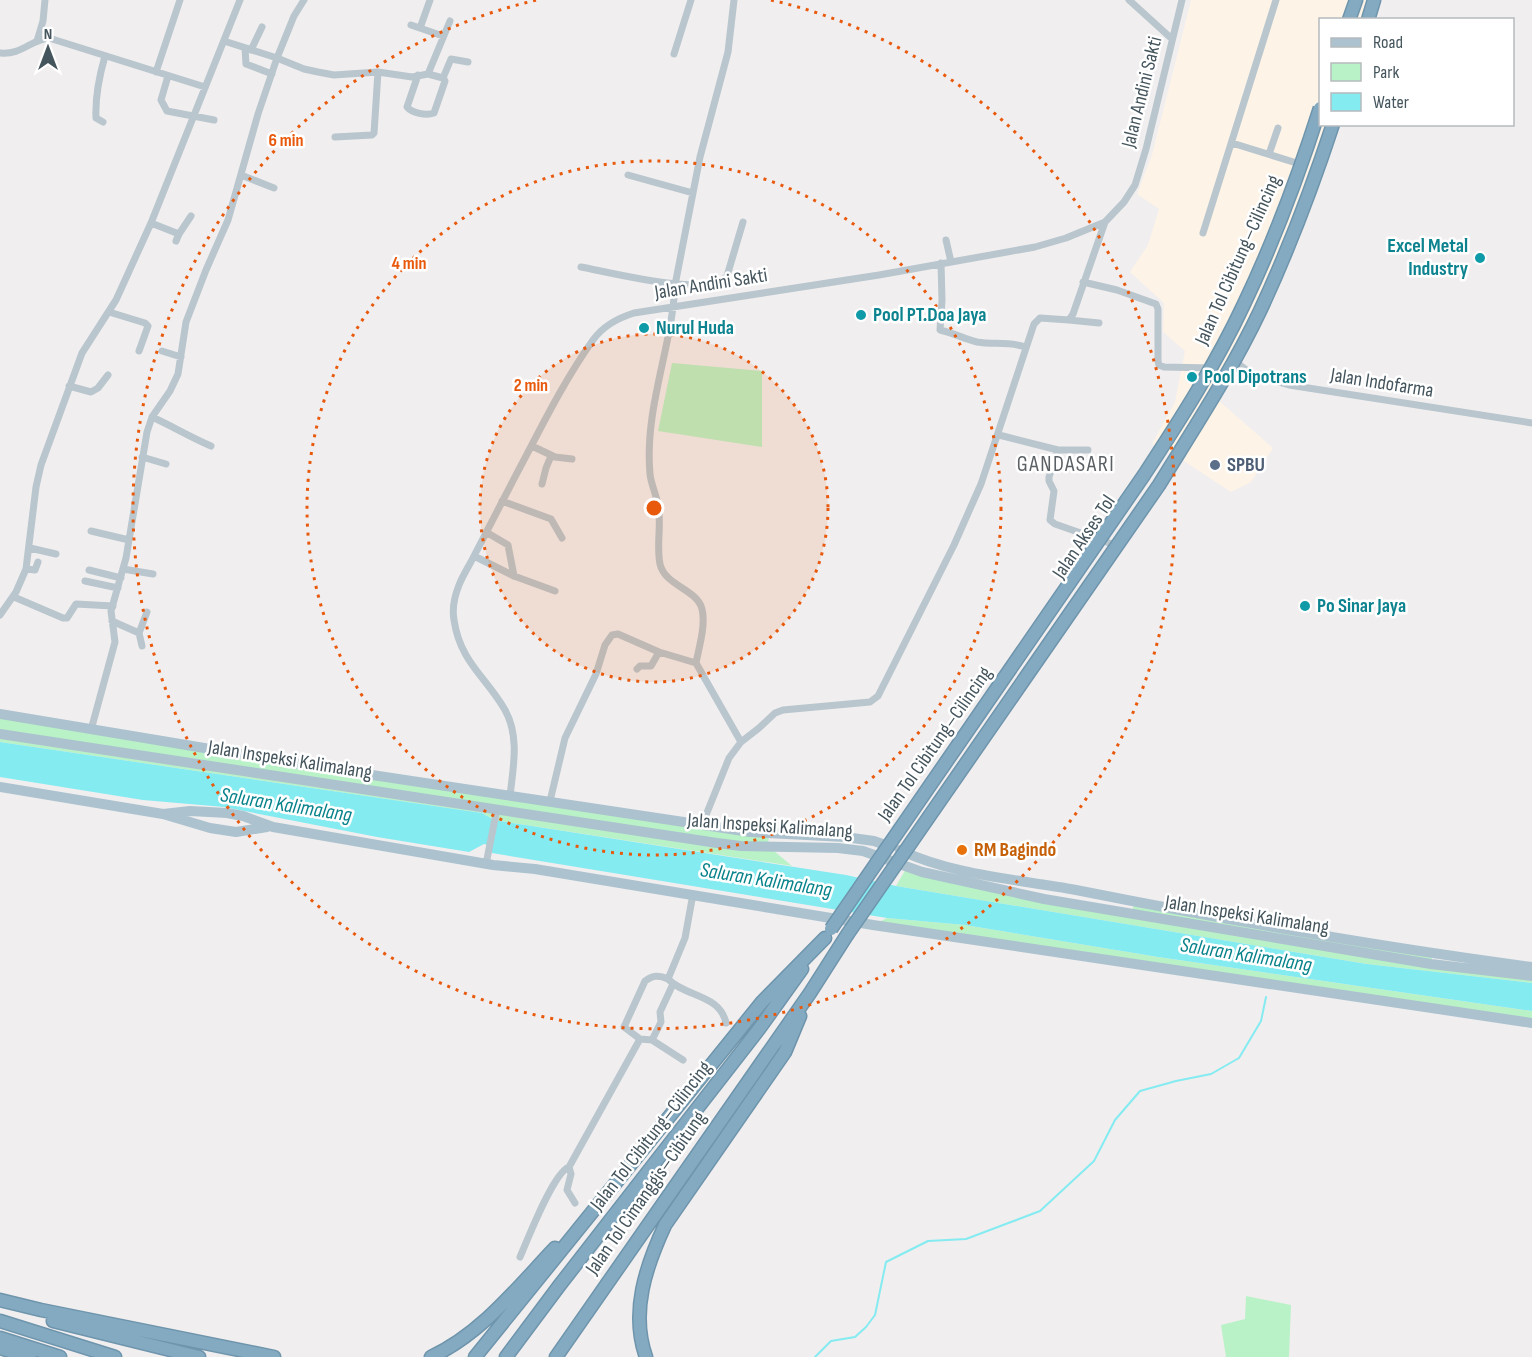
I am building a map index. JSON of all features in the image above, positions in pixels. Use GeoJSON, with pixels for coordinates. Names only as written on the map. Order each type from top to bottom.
{"type":"FeatureCollection","features":[{"type":"Feature","properties":{"kind":"highway"},"geometry":{"type":"LineString","coordinates":[[1352,18],[1358,0]]}},
{"type":"Feature","properties":{"kind":"highway"},"geometry":{"type":"LineString","coordinates":[[1367,18],[1373,0]]}},
{"type":"Feature","properties":{"kind":"highway","name":"Jalan Tol Cibitung–Cilincing"},"geometry":{"type":"LineString","coordinates":[[506,1357],[553,1293],[759,1029],[828,933],[1144,475],[1216,359],[1248,296],[1288,200],[1319,111]]}},
{"type":"Feature","properties":{"kind":"highway","name":"Jalan Tol Cibitung–Cilincing"},"geometry":{"type":"LineString","coordinates":[[810,993],[847,935],[1159,485],[1200,421],[1259,313],[1305,206],[1330,126]]}},
{"type":"Feature","properties":{"kind":"highway"},"geometry":{"type":"LineString","coordinates":[[475,1357],[632,1166],[762,1002],[828,933]]}},
{"type":"Feature","properties":{"kind":"highway"},"geometry":{"type":"LineString","coordinates":[[646,1357],[639,1315],[644,1281],[656,1244],[683,1197],[784,1052],[810,993]]}},
{"type":"Feature","properties":{"kind":"highway","name":"Jalan Tol Cimanggis–Cibitung"},"geometry":{"type":"LineString","coordinates":[[556,1357],[810,993]]}},
{"type":"Feature","properties":{"kind":"highway"},"geometry":{"type":"LineString","coordinates":[[430,1357],[462,1340],[505,1301],[632,1166]]}},
{"type":"Feature","properties":{"kind":"highway"},"geometry":{"type":"LineString","coordinates":[[0,1300],[274,1357]]}},
{"type":"Feature","properties":{"kind":"highway"},"geometry":{"type":"LineString","coordinates":[[0,1305],[38,1317],[199,1357]]}},
{"type":"Feature","properties":{"kind":"highway"},"geometry":{"type":"LineString","coordinates":[[0,1322],[115,1357]]}},
{"type":"Feature","properties":{"kind":"highway"},"geometry":{"type":"LineString","coordinates":[[0,1330],[87,1357]]}},
{"type":"Feature","properties":{"kind":"highway"},"geometry":{"type":"LineString","coordinates":[[0,1338],[60,1357]]}},
{"type":"Feature","properties":{"kind":"highway"},"geometry":{"type":"LineString","coordinates":[[0,1348],[30,1357]]}},
{"type":"Feature","properties":{"kind":"main road","name":"Jalan Akses Tol"},"geometry":{"type":"LineString","coordinates":[[1194,414],[1246,307],[1303,165],[1319,118]]}},
{"type":"Feature","properties":{"kind":"main road","name":"Jalan Akses Tol"},"geometry":{"type":"LineString","coordinates":[[849,917],[1232,359],[1280,257],[1330,126]]}},
{"type":"Feature","properties":{"kind":"main road","name":"Jalan Inspeksi Kalimalang"},"geometry":{"type":"LineString","coordinates":[[0,714],[702,825],[769,834],[845,837],[874,842],[942,867],[1134,902],[1303,938]]}},
{"type":"Feature","properties":{"kind":"main road","name":"Jalan Inspeksi Kalimalang"},"geometry":{"type":"LineString","coordinates":[[0,734],[496,812],[717,843],[851,849],[885,865],[1044,899],[1132,914],[1512,969],[1532,976]]}},
{"type":"Feature","properties":{"kind":"main road"},"geometry":{"type":"LineString","coordinates":[[0,787],[163,813],[210,828],[236,832],[259,827],[273,827],[486,864],[534,869],[1532,1023]]}},
{"type":"Feature","properties":{"kind":"main road"},"geometry":{"type":"LineString","coordinates":[[163,813],[190,811],[227,813],[273,827]]}},
{"type":"Feature","properties":{"kind":"main road"},"geometry":{"type":"LineString","coordinates":[[768,846],[769,834]]}},
{"type":"Feature","properties":{"kind":"main road"},"geometry":{"type":"LineString","coordinates":[[1132,914],[1134,902]]}},
{"type":"Feature","properties":{"kind":"main road","name":"Jalan Inspeksi Kalimalang"},"geometry":{"type":"LineString","coordinates":[[1512,969],[1532,967]]}},
{"type":"Feature","properties":{"kind":"street"},"geometry":{"type":"LineString","coordinates":[[38,41],[45,0]]}},
{"type":"Feature","properties":{"kind":"street"},"geometry":{"type":"LineString","coordinates":[[156,72],[180,0]]}},
{"type":"Feature","properties":{"kind":"street"},"geometry":{"type":"LineString","coordinates":[[0,615],[14,597],[26,569],[36,487],[41,465],[69,386],[82,353],[109,312],[151,223],[240,0]]}},
{"type":"Feature","properties":{"kind":"street"},"geometry":{"type":"LineString","coordinates":[[92,730],[115,642],[111,611],[129,540],[147,432],[152,417],[170,391],[178,374],[186,322],[228,220],[277,58],[294,16],[304,0]]}},
{"type":"Feature","properties":{"kind":"street"},"geometry":{"type":"LineString","coordinates":[[420,28],[430,0]]}},
{"type":"Feature","properties":{"kind":"street"},"geometry":{"type":"LineString","coordinates":[[674,54],[691,0]]}},
{"type":"Feature","properties":{"kind":"street"},"geometry":{"type":"LineString","coordinates":[[734,0],[728,52],[700,157],[675,285],[674,306],[653,404],[650,476],[659,505],[660,566],[670,579],[697,600],[703,612],[696,663],[741,742]]}},
{"type":"Feature","properties":{"kind":"street"},"geometry":{"type":"LineString","coordinates":[[1129,0],[1168,35]]}},
{"type":"Feature","properties":{"kind":"street","name":"Jalan Andini Sakti"},"geometry":{"type":"LineString","coordinates":[[510,796],[515,754],[514,739],[506,711],[466,657],[454,619],[454,605],[459,585],[502,501],[594,338],[608,325],[623,316],[1035,247],[1106,222],[1124,202],[1135,185],[1146,149],[1168,35],[1182,0]]}},
{"type":"Feature","properties":{"kind":"street"},"geometry":{"type":"LineString","coordinates":[[1203,232],[1276,0]]}},
{"type":"Feature","properties":{"kind":"street"},"geometry":{"type":"LineString","coordinates":[[428,74],[450,21]]}},
{"type":"Feature","properties":{"kind":"street"},"geometry":{"type":"LineString","coordinates":[[411,25],[442,36]]}},
{"type":"Feature","properties":{"kind":"street"},"geometry":{"type":"LineString","coordinates":[[262,27],[248,49],[246,64],[272,74]]}},
{"type":"Feature","properties":{"kind":"street"},"geometry":{"type":"LineString","coordinates":[[0,53],[13,54],[49,38],[205,87]]}},
{"type":"Feature","properties":{"kind":"street"},"geometry":{"type":"LineString","coordinates":[[224,41],[304,69],[334,75],[378,72],[405,76],[428,74],[443,78]]}},
{"type":"Feature","properties":{"kind":"street"},"geometry":{"type":"LineString","coordinates":[[103,122],[96,118],[95,108],[96,91],[105,56]]}},
{"type":"Feature","properties":{"kind":"street"},"geometry":{"type":"LineString","coordinates":[[418,75],[407,107],[412,111],[427,115],[434,113],[451,58],[468,62]]}},
{"type":"Feature","properties":{"kind":"street"},"geometry":{"type":"LineString","coordinates":[[335,137],[374,133],[378,72]]}},
{"type":"Feature","properties":{"kind":"street"},"geometry":{"type":"LineString","coordinates":[[168,76],[161,100],[167,111],[214,120]]}},
{"type":"Feature","properties":{"kind":"street"},"geometry":{"type":"LineString","coordinates":[[1269,154],[1278,128]]}},
{"type":"Feature","properties":{"kind":"street"},"geometry":{"type":"LineString","coordinates":[[1232,143],[1303,165]]}},
{"type":"Feature","properties":{"kind":"street"},"geometry":{"type":"LineString","coordinates":[[241,175],[274,188]]}},
{"type":"Feature","properties":{"kind":"street"},"geometry":{"type":"LineString","coordinates":[[628,175],[693,194]]}},
{"type":"Feature","properties":{"kind":"street"},"geometry":{"type":"LineString","coordinates":[[151,223],[177,237],[191,216]]}},
{"type":"Feature","properties":{"kind":"street"},"geometry":{"type":"LineString","coordinates":[[581,267],[675,285],[714,284],[723,281],[727,276],[744,222]]}},
{"type":"Feature","properties":{"kind":"street"},"geometry":{"type":"LineString","coordinates":[[1068,321],[1073,315],[1106,222]]}},
{"type":"Feature","properties":{"kind":"street"},"geometry":{"type":"LineString","coordinates":[[946,240],[951,262]]}},
{"type":"Feature","properties":{"kind":"street"},"geometry":{"type":"LineString","coordinates":[[941,263],[940,330],[975,341],[992,344],[1004,342],[1025,347]]}},
{"type":"Feature","properties":{"kind":"street"},"geometry":{"type":"LineString","coordinates":[[1083,282],[1117,290],[1156,304],[1159,365],[1215,368]]}},
{"type":"Feature","properties":{"kind":"street"},"geometry":{"type":"LineString","coordinates":[[109,312],[148,326],[149,329],[139,351]]}},
{"type":"Feature","properties":{"kind":"street"},"geometry":{"type":"LineString","coordinates":[[702,825],[729,758],[741,742],[775,713],[783,710],[870,702],[878,696],[954,545],[981,484],[1034,324],[1040,318],[1100,323]]}},
{"type":"Feature","properties":{"kind":"street"},"geometry":{"type":"LineString","coordinates":[[162,351],[181,357]]}},
{"type":"Feature","properties":{"kind":"street","name":"Jalan Indofarma"},"geometry":{"type":"LineString","coordinates":[[1232,359],[1253,375],[1289,385],[1532,423]]}},
{"type":"Feature","properties":{"kind":"street"},"geometry":{"type":"LineString","coordinates":[[69,386],[91,392],[98,388],[108,375]]}},
{"type":"Feature","properties":{"kind":"street"},"geometry":{"type":"LineString","coordinates":[[152,417],[211,446]]}},
{"type":"Feature","properties":{"kind":"street"},"geometry":{"type":"LineString","coordinates":[[999,435],[1058,450],[1088,450]]}},
{"type":"Feature","properties":{"kind":"street"},"geometry":{"type":"LineString","coordinates":[[531,446],[551,456],[572,459]]}},
{"type":"Feature","properties":{"kind":"street"},"geometry":{"type":"LineString","coordinates":[[1058,450],[1049,477],[1054,491],[1050,520],[1086,536],[1108,542]]}},
{"type":"Feature","properties":{"kind":"street"},"geometry":{"type":"LineString","coordinates":[[542,484],[551,456]]}},
{"type":"Feature","properties":{"kind":"street"},"geometry":{"type":"LineString","coordinates":[[142,457],[166,464]]}},
{"type":"Feature","properties":{"kind":"street"},"geometry":{"type":"LineString","coordinates":[[502,501],[551,519],[562,538]]}},
{"type":"Feature","properties":{"kind":"street"},"geometry":{"type":"LineString","coordinates":[[92,531],[129,540]]}},
{"type":"Feature","properties":{"kind":"street"},"geometry":{"type":"LineString","coordinates":[[486,532],[508,544],[514,576]]}},
{"type":"Feature","properties":{"kind":"street"},"geometry":{"type":"LineString","coordinates":[[30,548],[56,554]]}},
{"type":"Feature","properties":{"kind":"street"},"geometry":{"type":"LineString","coordinates":[[474,556],[514,576],[555,591]]}},
{"type":"Feature","properties":{"kind":"street"},"geometry":{"type":"LineString","coordinates":[[26,569],[35,570],[38,562]]}},
{"type":"Feature","properties":{"kind":"street"},"geometry":{"type":"LineString","coordinates":[[123,569],[153,574]]}},
{"type":"Feature","properties":{"kind":"street"},"geometry":{"type":"LineString","coordinates":[[89,570],[121,578]]}},
{"type":"Feature","properties":{"kind":"street"},"geometry":{"type":"LineString","coordinates":[[85,581],[118,588]]}},
{"type":"Feature","properties":{"kind":"street"},"geometry":{"type":"LineString","coordinates":[[14,597],[63,618],[67,618],[76,604],[113,606]]}},
{"type":"Feature","properties":{"kind":"street"},"geometry":{"type":"LineString","coordinates":[[142,646],[139,633],[147,612]]}},
{"type":"Feature","properties":{"kind":"street"},"geometry":{"type":"LineString","coordinates":[[112,621],[139,633]]}},
{"type":"Feature","properties":{"kind":"street"},"geometry":{"type":"LineString","coordinates":[[550,801],[564,738],[596,674],[602,653],[610,637],[618,634],[659,652],[696,663]]}},
{"type":"Feature","properties":{"kind":"street"},"geometry":{"type":"LineString","coordinates":[[637,669],[640,666],[651,666],[659,652]]}},
{"type":"Feature","properties":{"kind":"street"},"geometry":{"type":"LineString","coordinates":[[486,864],[496,812]]}},
{"type":"Feature","properties":{"kind":"street"},"geometry":{"type":"LineString","coordinates":[[652,1040],[661,1022],[660,1012],[685,938],[693,894]]}},
{"type":"Feature","properties":{"kind":"street"},"geometry":{"type":"LineString","coordinates":[[683,1060],[652,1040],[640,1039],[624,1027],[641,987],[651,976],[662,976],[720,1008],[726,1023]]}},
{"type":"Feature","properties":{"kind":"street"},"geometry":{"type":"LineString","coordinates":[[519,1257],[548,1195],[562,1171],[569,1167],[640,1039]]}},
{"type":"Feature","properties":{"kind":"street"},"geometry":{"type":"LineString","coordinates":[[569,1167],[571,1174],[567,1190],[575,1203]]}},
{"type":"Feature","properties":{"kind":"shaded area"},"geometry":{"type":"Polygon","coordinates":[[[1191,0],[1380,0],[1373,18],[1319,18],[1319,126],[1335,126],[1218,400],[1273,448],[1251,482],[1231,492],[1178,457],[1152,444],[1175,402],[1185,351],[1163,332],[1164,303],[1130,272],[1148,245],[1159,209],[1137,194],[1152,155],[1191,0]]]}},
{"type":"Feature","properties":{"kind":"green space"},"geometry":{"type":"Polygon","coordinates":[[[672,363],[762,371],[762,447],[658,431],[672,363]]]}},
{"type":"Feature","properties":{"kind":"green space"},"geometry":{"type":"Polygon","coordinates":[[[0,714],[769,834],[768,846],[792,866],[494,820],[482,813],[0,742],[0,714]]]}},
{"type":"Feature","properties":{"kind":"green space"},"geometry":{"type":"Polygon","coordinates":[[[907,867],[1132,914],[1134,902],[1433,953],[1431,963],[1532,976],[1532,983],[1367,964],[896,886],[907,867]]]}},
{"type":"Feature","properties":{"kind":"green space"},"geometry":{"type":"Polygon","coordinates":[[[887,918],[965,925],[1158,957],[1532,1011],[1532,1023],[873,925],[887,918]]]}},
{"type":"Feature","properties":{"kind":"green space"},"geometry":{"type":"Polygon","coordinates":[[[1246,1296],[1291,1305],[1289,1357],[1226,1357],[1221,1325],[1245,1319],[1246,1296]]]}},
{"type":"Feature","properties":{"kind":"water","name":"Saluran Kalimalang"},"geometry":{"type":"Polygon","coordinates":[[[0,742],[482,813],[494,820],[846,875],[896,886],[1367,964],[1532,983],[1532,1011],[1158,957],[965,925],[887,918],[492,853],[492,846],[484,844],[469,852],[377,837],[224,807],[143,800],[0,777],[0,742]]]}},
{"type":"Feature","properties":{"kind":"waterway"},"geometry":{"type":"LineString","coordinates":[[815,1357],[831,1341],[855,1337],[875,1315],[886,1262],[928,1241],[966,1239],[1040,1211],[1094,1161],[1115,1120],[1140,1091],[1211,1074],[1239,1058],[1261,1021],[1266,997]]}},
{"type":"Feature","properties":{"kind":"place","name":"Excel Metal Industry"},"geometry":{"type":"Point","coordinates":[1480,258]}},
{"type":"Feature","properties":{"kind":"place","name":"Pool PT.Doa Jaya"},"geometry":{"type":"Point","coordinates":[861,315]}},
{"type":"Feature","properties":{"kind":"place","name":"Nurul Huda"},"geometry":{"type":"Point","coordinates":[644,328]}},
{"type":"Feature","properties":{"kind":"place","name":"Pool Dipotrans"},"geometry":{"type":"Point","coordinates":[1192,377]}},
{"type":"Feature","properties":{"kind":"place","name":"SPBU"},"geometry":{"type":"Point","coordinates":[1215,465]}},
{"type":"Feature","properties":{"kind":"place","name":"Po Sinar Jaya"},"geometry":{"type":"Point","coordinates":[1305,606]}},
{"type":"Feature","properties":{"kind":"place","name":"RM Bagindo"},"geometry":{"type":"Point","coordinates":[962,850]}},
{"type":"Feature","properties":{"kind":"district","name":"GANDASARI"},"geometry":{"type":"Point","coordinates":[1066,464]}}]}
